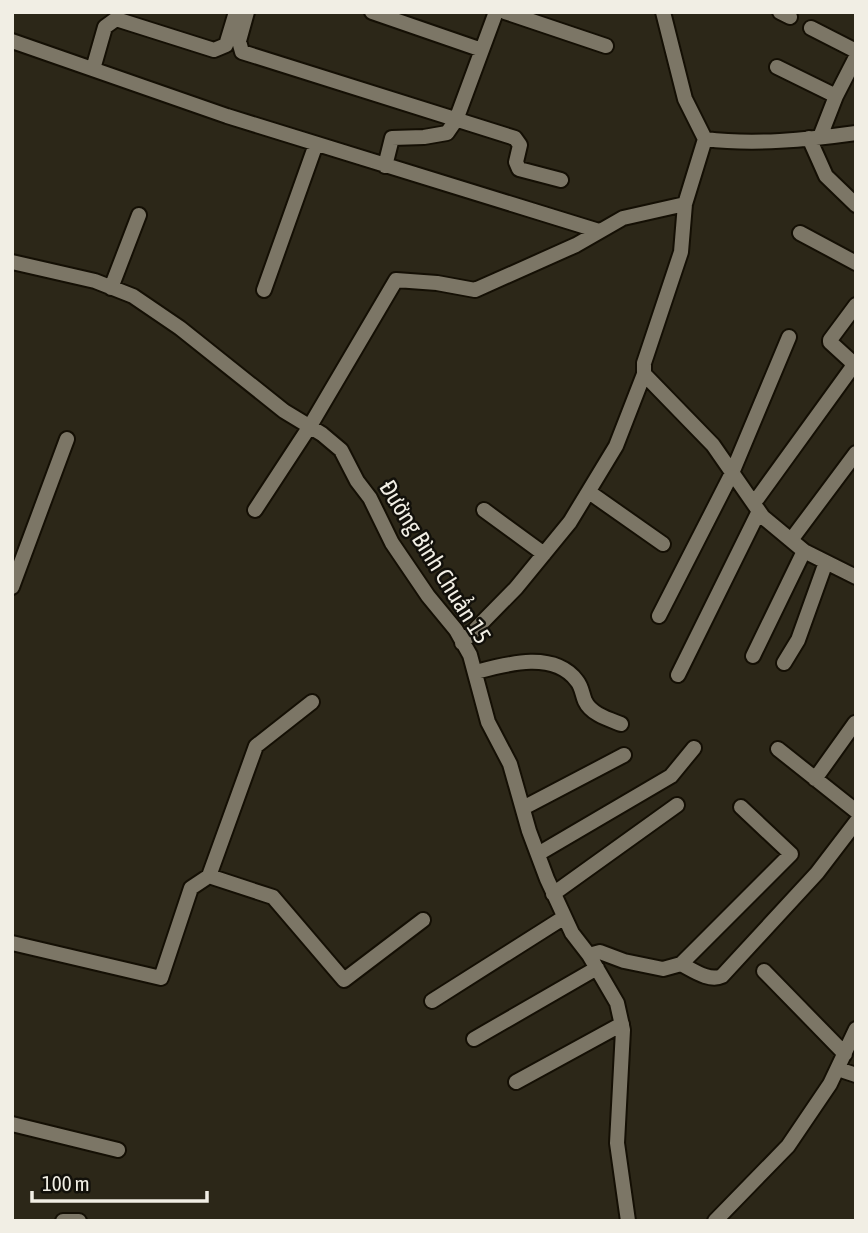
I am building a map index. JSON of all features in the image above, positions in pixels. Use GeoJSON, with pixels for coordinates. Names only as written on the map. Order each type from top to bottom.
{"type":"FeatureCollection","features":[{"type":"Feature","properties":{"kind":"street"},"geometry":{"type":"LineString","coordinates":[[93,69],[108,22],[116,19],[214,50],[226,45],[236,12]]}},
{"type":"Feature","properties":{"kind":"street"},"geometry":{"type":"LineString","coordinates":[[247,12],[239,41],[242,52],[515,138],[520,145],[516,162],[519,169],[562,180]]}},
{"type":"Feature","properties":{"kind":"street"},"geometry":{"type":"LineString","coordinates":[[372,12],[482,50]]}},
{"type":"Feature","properties":{"kind":"street"},"geometry":{"type":"LineString","coordinates":[[384,166],[392,138],[447,133],[456,120],[496,12]]}},
{"type":"Feature","properties":{"kind":"street"},"geometry":{"type":"LineString","coordinates":[[505,12],[606,46]]}},
{"type":"Feature","properties":{"kind":"street"},"geometry":{"type":"LineString","coordinates":[[463,643],[516,588],[570,522],[616,446],[644,374],[644,363],[681,252],[685,204],[705,139],[685,99],[663,12]]}},
{"type":"Feature","properties":{"kind":"street"},"geometry":{"type":"LineString","coordinates":[[811,29],[856,51]]}},
{"type":"Feature","properties":{"kind":"street"},"geometry":{"type":"LineString","coordinates":[[12,41],[316,144],[599,232]]}},
{"type":"Feature","properties":{"kind":"street"},"geometry":{"type":"LineString","coordinates":[[856,57],[815,138],[826,176],[856,205]]}},
{"type":"Feature","properties":{"kind":"street"},"geometry":{"type":"LineString","coordinates":[[777,67],[836,96]]}},
{"type":"Feature","properties":{"kind":"street"},"geometry":{"type":"LineString","coordinates":[[705,139],[735,142],[856,133]]}},
{"type":"Feature","properties":{"kind":"street"},"geometry":{"type":"LineString","coordinates":[[264,290],[316,144]]}},
{"type":"Feature","properties":{"kind":"street"},"geometry":{"type":"LineString","coordinates":[[255,510],[310,426],[397,280],[437,283],[475,290],[576,245],[623,218],[685,204]]}},
{"type":"Feature","properties":{"kind":"street"},"geometry":{"type":"LineString","coordinates":[[111,288],[139,215]]}},
{"type":"Feature","properties":{"kind":"street"},"geometry":{"type":"LineString","coordinates":[[800,233],[856,263]]}},
{"type":"Feature","properties":{"kind":"street","name":"Đường Bình Chuẩn 15"},"geometry":{"type":"LineString","coordinates":[[12,262],[62,272],[132,296],[160,314],[284,411],[310,426],[341,450],[370,498],[392,543],[428,596],[456,629],[476,672],[488,722],[510,764],[538,854],[564,918],[617,1003],[622,1024],[617,1143],[628,1221]]}},
{"type":"Feature","properties":{"kind":"street"},"geometry":{"type":"LineString","coordinates":[[678,675],[756,507],[851,369],[853,363],[830,340],[856,305]]}},
{"type":"Feature","properties":{"kind":"street"},"geometry":{"type":"LineString","coordinates":[[659,616],[732,473],[789,337]]}},
{"type":"Feature","properties":{"kind":"street"},"geometry":{"type":"LineString","coordinates":[[644,374],[713,445],[756,507],[804,551],[856,578]]}},
{"type":"Feature","properties":{"kind":"street"},"geometry":{"type":"LineString","coordinates":[[12,587],[67,439]]}},
{"type":"Feature","properties":{"kind":"street"},"geometry":{"type":"LineString","coordinates":[[792,540],[856,453]]}},
{"type":"Feature","properties":{"kind":"street"},"geometry":{"type":"LineString","coordinates":[[589,492],[663,544]]}},
{"type":"Feature","properties":{"kind":"street"},"geometry":{"type":"LineString","coordinates":[[484,510],[544,554]]}},
{"type":"Feature","properties":{"kind":"street"},"geometry":{"type":"LineString","coordinates":[[753,656],[804,551]]}},
{"type":"Feature","properties":{"kind":"street"},"geometry":{"type":"LineString","coordinates":[[784,663],[798,640],[826,562]]}},
{"type":"Feature","properties":{"kind":"street"},"geometry":{"type":"LineString","coordinates":[[476,672],[520,661],[537,661],[557,667],[575,677],[586,703],[599,715],[621,724]]}},
{"type":"Feature","properties":{"kind":"street"},"geometry":{"type":"LineString","coordinates":[[12,943],[161,978],[191,888],[209,876],[256,746],[312,702]]}},
{"type":"Feature","properties":{"kind":"street"},"geometry":{"type":"LineString","coordinates":[[815,779],[855,723]]}},
{"type":"Feature","properties":{"kind":"street"},"geometry":{"type":"LineString","coordinates":[[538,854],[671,776],[694,748]]}},
{"type":"Feature","properties":{"kind":"street"},"geometry":{"type":"LineString","coordinates":[[778,749],[856,811]]}},
{"type":"Feature","properties":{"kind":"street"},"geometry":{"type":"LineString","coordinates":[[523,808],[624,755]]}},
{"type":"Feature","properties":{"kind":"street"},"geometry":{"type":"LineString","coordinates":[[554,894],[677,805]]}},
{"type":"Feature","properties":{"kind":"street"},"geometry":{"type":"LineString","coordinates":[[589,955],[600,952],[624,961],[663,969],[681,964],[791,854],[741,807]]}},
{"type":"Feature","properties":{"kind":"street"},"geometry":{"type":"LineString","coordinates":[[681,964],[707,977],[716,979],[722,976],[817,873],[856,822]]}},
{"type":"Feature","properties":{"kind":"street"},"geometry":{"type":"LineString","coordinates":[[209,876],[273,897],[344,979],[423,920]]}},
{"type":"Feature","properties":{"kind":"street"},"geometry":{"type":"LineString","coordinates":[[432,1001],[564,918]]}},
{"type":"Feature","properties":{"kind":"street"},"geometry":{"type":"LineString","coordinates":[[474,1039],[597,968]]}},
{"type":"Feature","properties":{"kind":"street"},"geometry":{"type":"LineString","coordinates":[[764,971],[845,1054]]}},
{"type":"Feature","properties":{"kind":"street"},"geometry":{"type":"LineString","coordinates":[[516,1082],[622,1024]]}},
{"type":"Feature","properties":{"kind":"street"},"geometry":{"type":"LineString","coordinates":[[715,1221],[788,1146],[830,1084],[856,1029]]}},
{"type":"Feature","properties":{"kind":"street"},"geometry":{"type":"LineString","coordinates":[[838,1069],[856,1075]]}},
{"type":"Feature","properties":{"kind":"street"},"geometry":{"type":"LineString","coordinates":[[12,1124],[118,1150]]}},
{"type":"Feature","properties":{"kind":"street"},"geometry":{"type":"LineString","coordinates":[[63,1221],[79,1221]]}}]}
